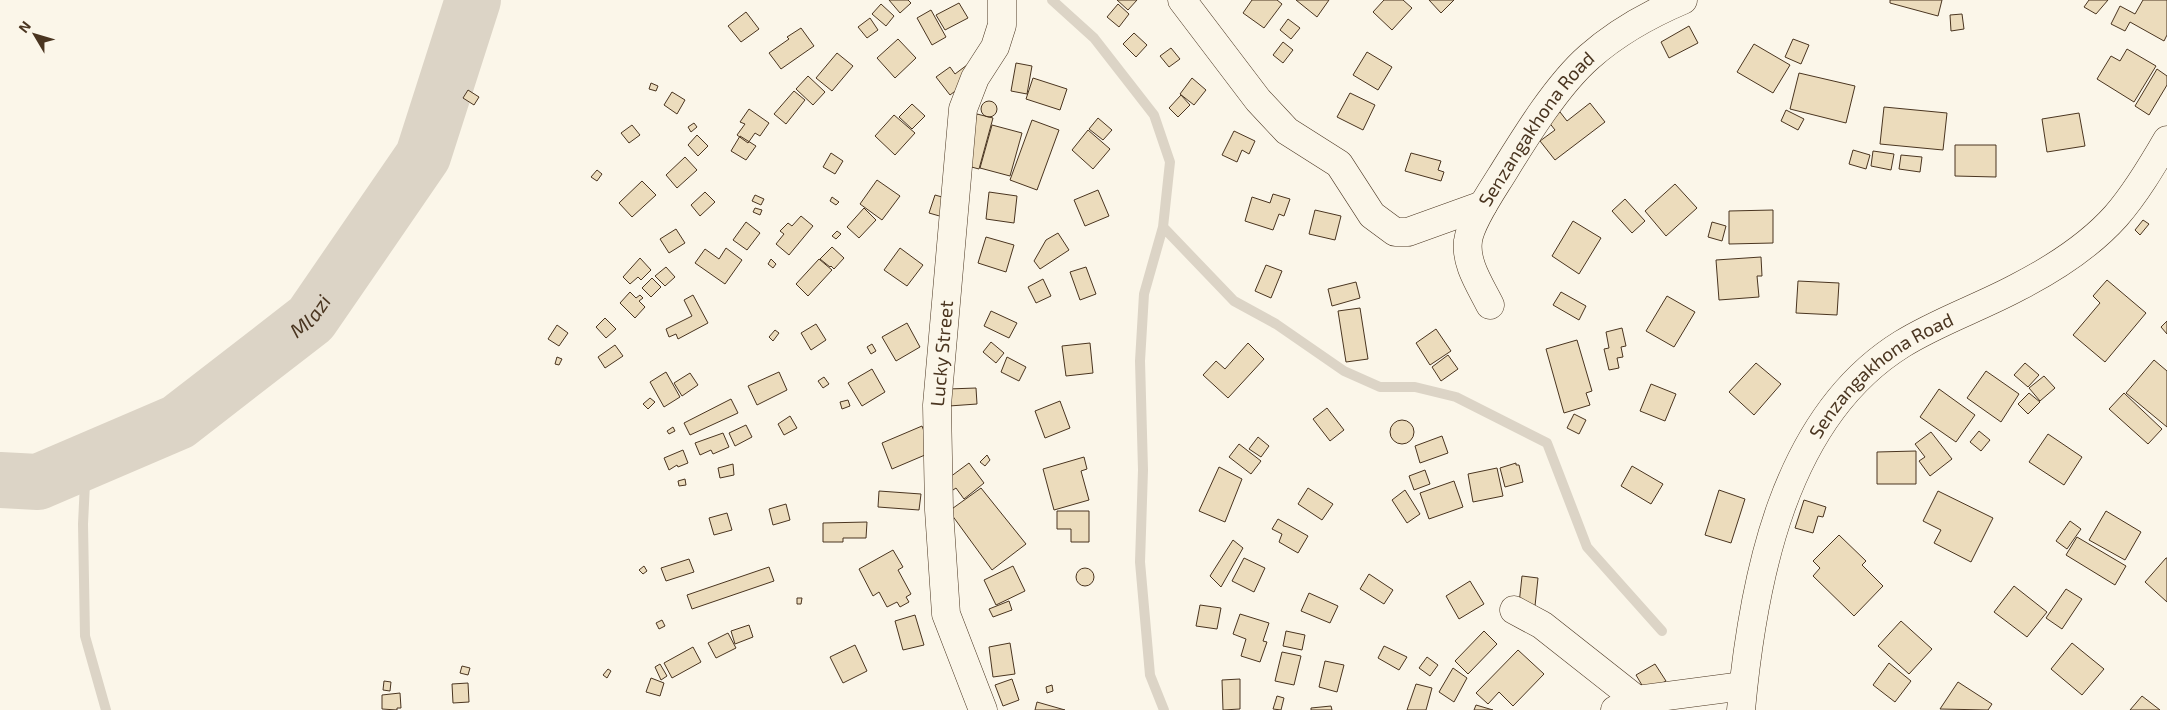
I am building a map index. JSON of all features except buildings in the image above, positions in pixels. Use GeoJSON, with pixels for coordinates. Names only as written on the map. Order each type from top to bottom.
{"type":"FeatureCollection","features":[{"type":"Feature","properties":{"kind":"street","name":"Lucky Street"},"geometry":{"type":"LineString","coordinates":[[983,710],[946,614],[939,510],[937,405],[963,109],[975,78],[995,47],[1002,25],[1002,0]]}},
{"type":"Feature","properties":{"kind":"street"},"geometry":{"type":"LineString","coordinates":[[1182,0],[1216,48],[1258,100],[1288,131],[1339,164],[1372,215],[1395,232],[1408,232],[1483,205]]}},
{"type":"Feature","properties":{"kind":"street","name":"Senzangakhona Road"},"geometry":{"type":"LineString","coordinates":[[1490,305],[1468,259],[1468,239],[1483,205],[1529,132],[1563,86],[1588,58],[1624,30],[1683,0]]}},
{"type":"Feature","properties":{"kind":"street","name":"Senzangakhona Road"},"geometry":{"type":"LineString","coordinates":[[1742,698],[1760,587],[1773,532],[1793,474],[1818,430],[1836,404],[1855,382],[1903,344],[2019,287],[2091,240],[2116,216],[2150,170],[2167,140]]}},
{"type":"Feature","properties":{"kind":"street"},"geometry":{"type":"LineString","coordinates":[[1514,610],[1542,625],[1626,705],[1742,698]]}},
{"type":"Feature","properties":{"kind":"waterway","name":"Mlazi"},"geometry":{"type":"LineString","coordinates":[[0,480],[38,482],[178,422],[311,319],[423,156],[473,0]]}},
{"type":"Feature","properties":{"kind":"waterway"},"geometry":{"type":"LineString","coordinates":[[1052,0],[1094,38],[1154,115],[1170,162],[1163,227],[1144,294],[1140,361],[1143,470],[1140,562],[1150,675],[1164,710]]}},
{"type":"Feature","properties":{"kind":"waterway"},"geometry":{"type":"LineString","coordinates":[[1163,227],[1234,301],[1276,324],[1344,371],[1380,387],[1415,387],[1456,397],[1547,443],[1587,547],[1662,631]]}},
{"type":"Feature","properties":{"kind":"waterway"},"geometry":{"type":"LineString","coordinates":[[86,462],[83,524],[85,636],[106,710]]}}]}
